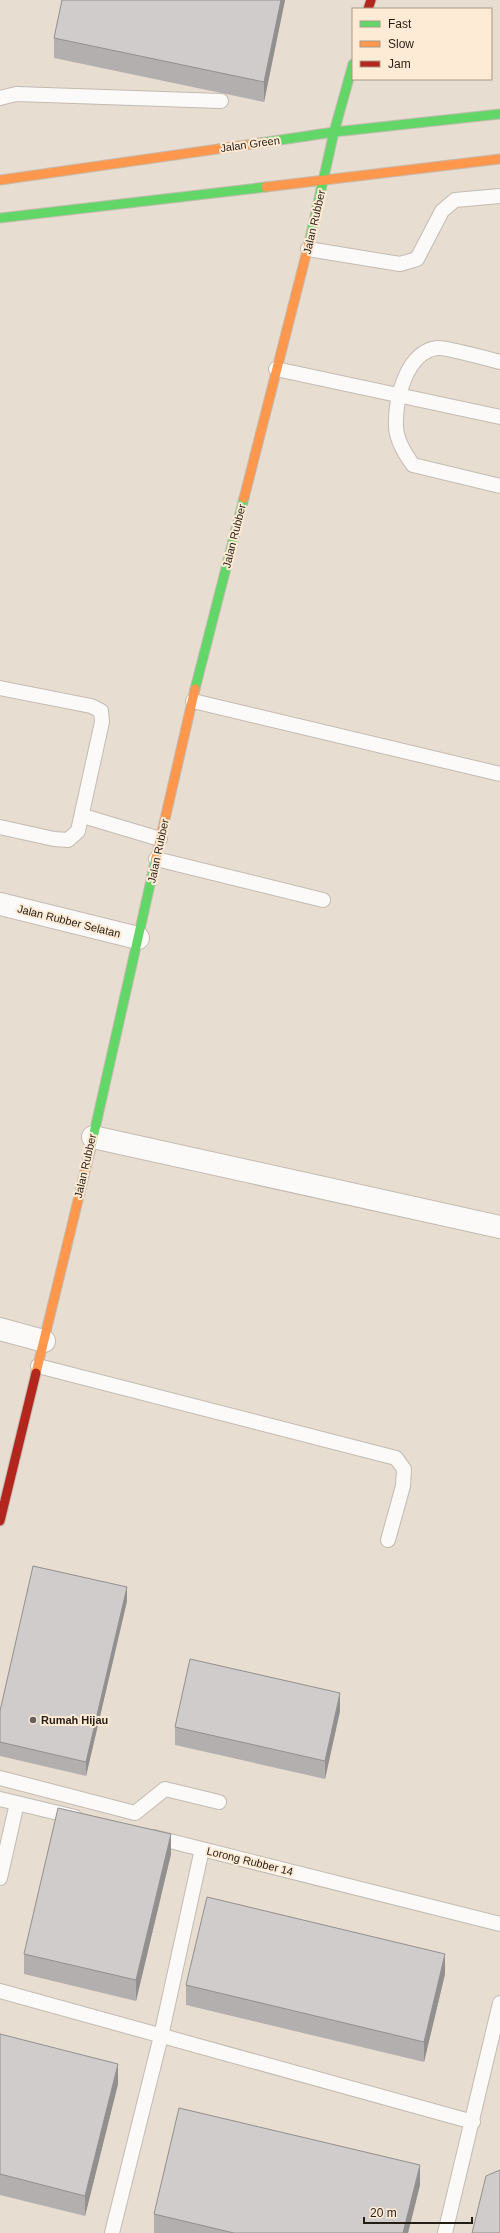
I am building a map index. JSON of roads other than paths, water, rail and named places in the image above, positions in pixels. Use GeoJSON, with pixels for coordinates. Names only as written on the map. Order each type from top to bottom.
{"type":"FeatureCollection","features":[{"type":"Feature","properties":{"kind":"main road","name":"Jalan Rubber"},"geometry":{"type":"LineString","coordinates":[[0,1522],[93,1137],[160,839],[193,701],[308,249],[334,132],[352,68]]}},
{"type":"Feature","properties":{"kind":"main road","name":"Jalan Green"},"geometry":{"type":"LineString","coordinates":[[0,180],[334,132],[500,114]]}},
{"type":"Feature","properties":{"kind":"main road"},"geometry":{"type":"LineString","coordinates":[[0,218],[323,182],[500,159]]}},
{"type":"Feature","properties":{"kind":"street","name":"Jalan Rubber Selatan"},"geometry":{"type":"LineString","coordinates":[[0,904],[138,938]]}},
{"type":"Feature","properties":{"kind":"street"},"geometry":{"type":"LineString","coordinates":[[93,1137],[500,1227]]}},
{"type":"Feature","properties":{"kind":"street"},"geometry":{"type":"LineString","coordinates":[[0,1329],[44,1340]]}},
{"type":"Feature","properties":{"kind":"lane"},"geometry":{"type":"LineString","coordinates":[[0,98],[16,94],[221,101]]}},
{"type":"Feature","properties":{"kind":"lane"},"geometry":{"type":"LineString","coordinates":[[308,249],[400,264],[417,259],[442,211],[455,200],[500,196]]}},
{"type":"Feature","properties":{"kind":"lane"},"geometry":{"type":"LineString","coordinates":[[500,362],[437,348],[418,357],[411,364],[399,395],[396,427],[401,445],[413,465],[500,486]]}},
{"type":"Feature","properties":{"kind":"lane"},"geometry":{"type":"LineString","coordinates":[[276,370],[500,417]]}},
{"type":"Feature","properties":{"kind":"lane"},"geometry":{"type":"LineString","coordinates":[[0,688],[91,706],[101,711],[102,722],[83,816],[78,831],[68,840],[54,839],[0,827]]}},
{"type":"Feature","properties":{"kind":"lane"},"geometry":{"type":"LineString","coordinates":[[193,701],[500,774]]}},
{"type":"Feature","properties":{"kind":"lane"},"geometry":{"type":"LineString","coordinates":[[83,816],[160,839]]}},
{"type":"Feature","properties":{"kind":"lane"},"geometry":{"type":"LineString","coordinates":[[156,859],[323,900]]}},
{"type":"Feature","properties":{"kind":"lane"},"geometry":{"type":"LineString","coordinates":[[38,1366],[396,1458],[404,1469],[403,1486],[388,1540]]}},
{"type":"Feature","properties":{"kind":"lane"},"geometry":{"type":"LineString","coordinates":[[0,1778],[135,1813],[165,1789],[219,1802]]}},
{"type":"Feature","properties":{"kind":"lane"},"geometry":{"type":"LineString","coordinates":[[0,1799],[86,1820]]}},
{"type":"Feature","properties":{"kind":"lane"},"geometry":{"type":"LineString","coordinates":[[0,1878],[17,1803]]}},
{"type":"Feature","properties":{"kind":"lane","name":"Lorong Rubber 14"},"geometry":{"type":"LineString","coordinates":[[140,1834],[500,1924]]}},
{"type":"Feature","properties":{"kind":"lane"},"geometry":{"type":"LineString","coordinates":[[112,2233],[161,2036],[202,1849]]}},
{"type":"Feature","properties":{"kind":"lane"},"geometry":{"type":"LineString","coordinates":[[0,1991],[473,2122]]}},
{"type":"Feature","properties":{"kind":"lane"},"geometry":{"type":"LineString","coordinates":[[445,2233],[473,2122],[500,2003]]}},
{"type":"Feature","properties":{"kind":"place","name":"Rumah Hijau"},"geometry":{"type":"Point","coordinates":[33,1720]}}]}
